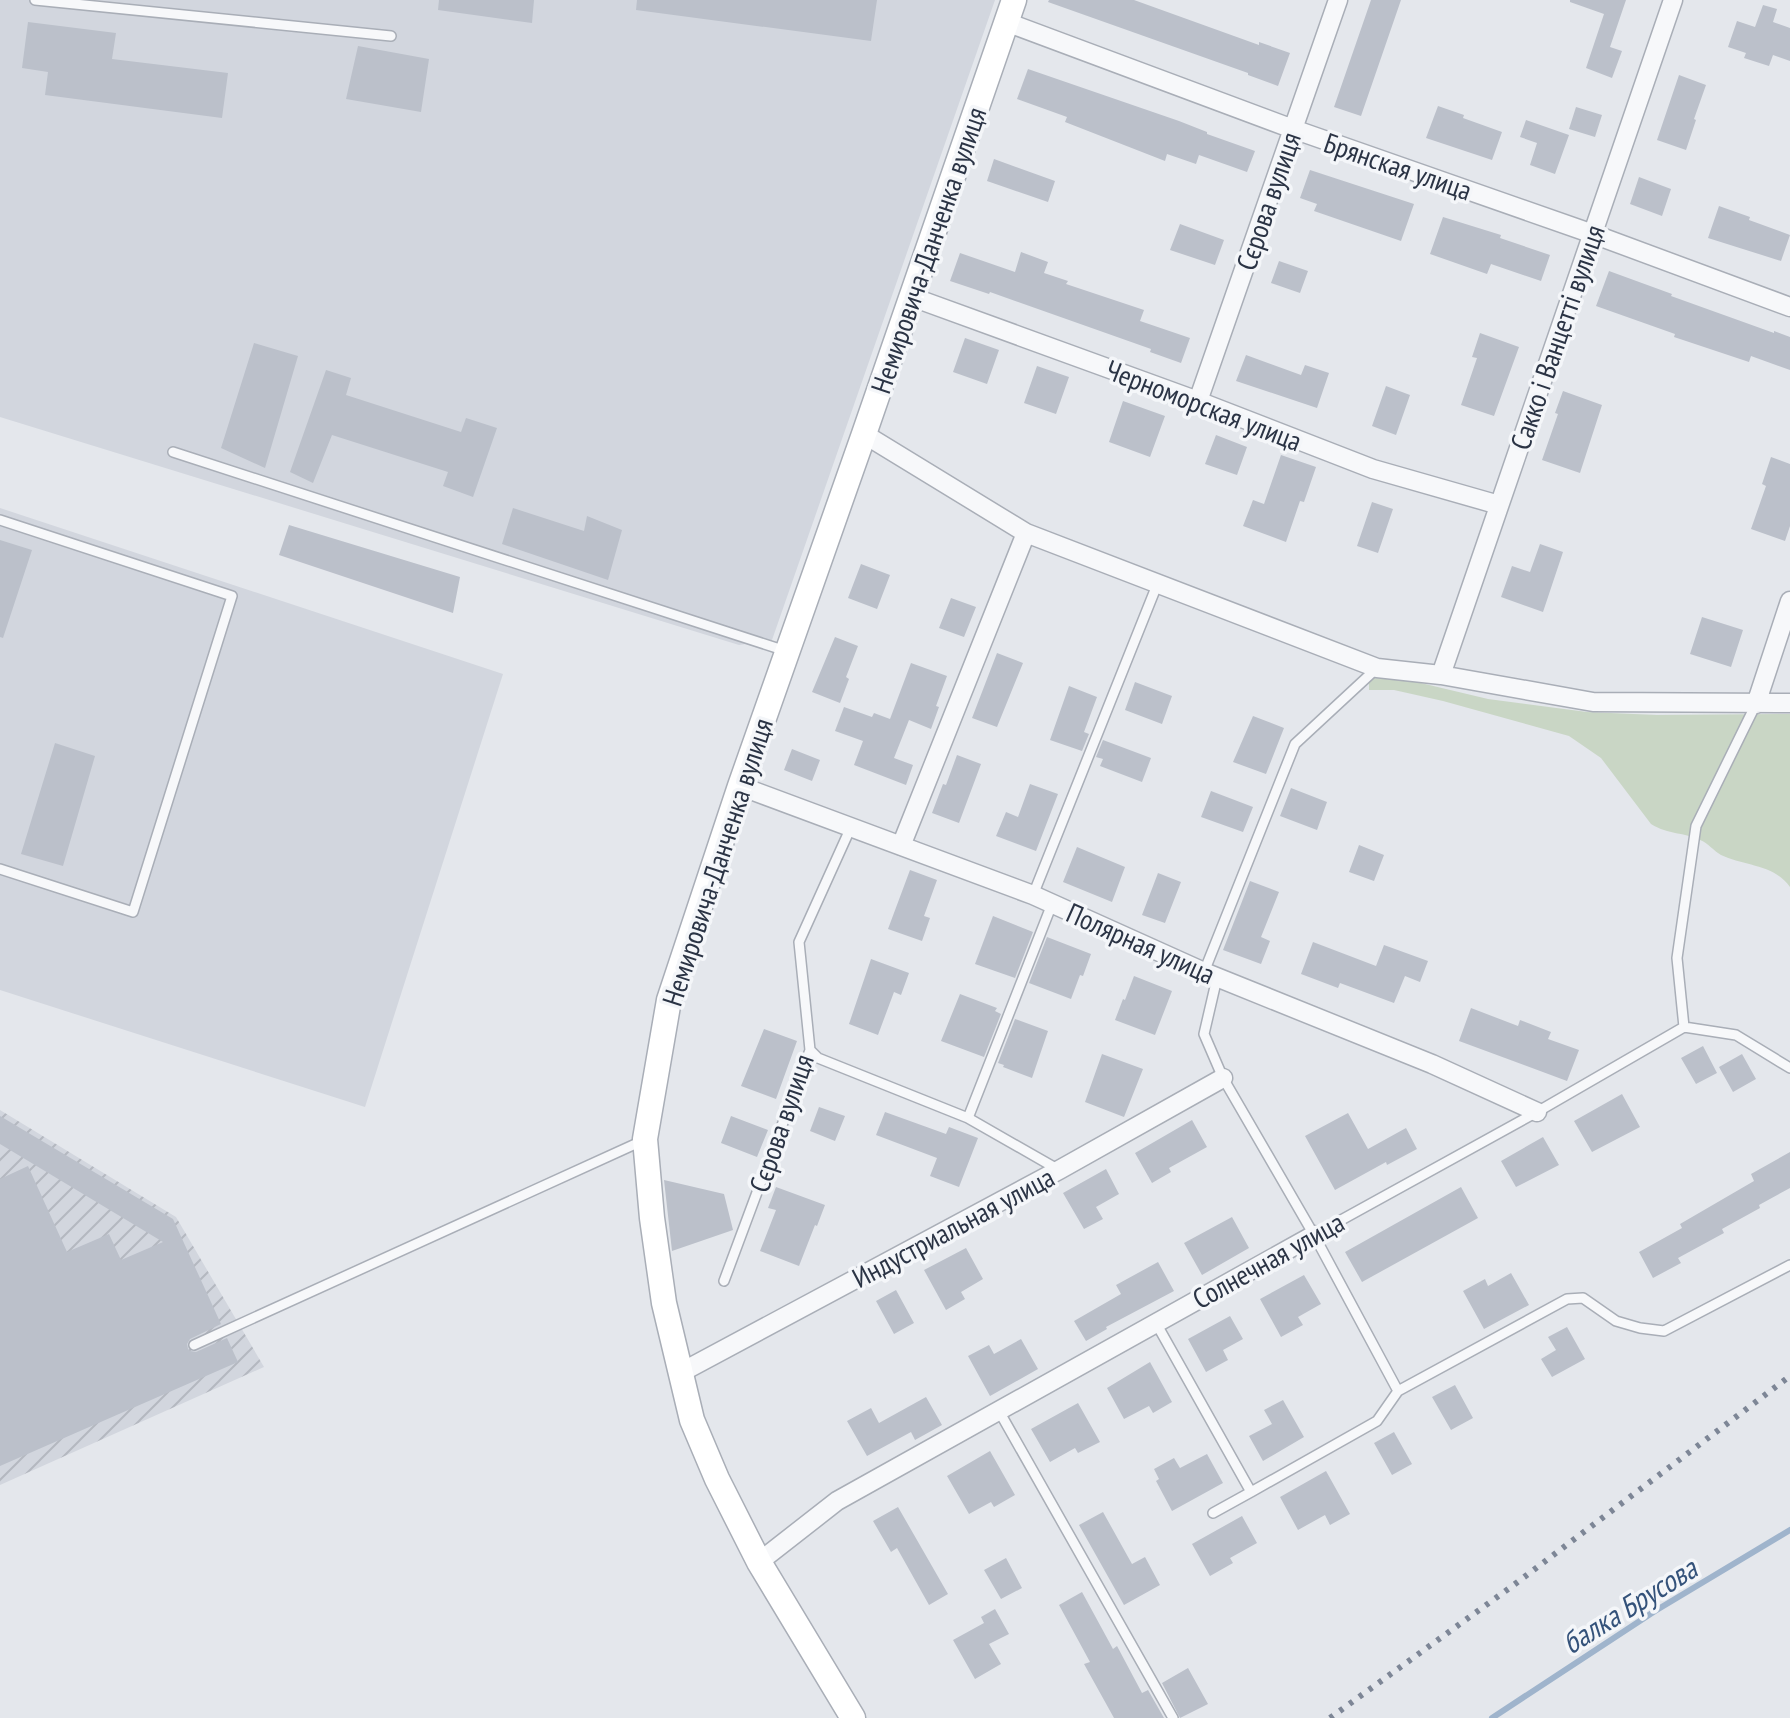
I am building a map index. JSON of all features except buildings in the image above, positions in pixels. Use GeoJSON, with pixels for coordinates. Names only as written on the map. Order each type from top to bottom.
{"type":"FeatureCollection","features":[{"type":"Feature","properties":{"kind":"street","name":"Сєрова вулиця"},"geometry":{"type":"LineString","coordinates":[[1198,401],[1338,0]]}},
{"type":"Feature","properties":{"kind":"street","name":"Сакко і Ванцетті вулиця"},"geometry":{"type":"LineString","coordinates":[[1441,675],[1673,0]]}},
{"type":"Feature","properties":{"kind":"street","name":"Брянская улица"},"geometry":{"type":"LineString","coordinates":[[1010,11],[1293,129],[1790,307]]}},
{"type":"Feature","properties":{"kind":"street","name":"Немировича-Данченка вулиця"},"geometry":{"type":"LineString","coordinates":[[853,1718],[759,1562],[717,1479],[692,1420],[664,1303],[645,1139],[669,1000],[740,786],[1010,11]]}},
{"type":"Feature","properties":{"kind":"street","name":"Черноморская улица"},"geometry":{"type":"LineString","coordinates":[[912,297],[1198,401],[1373,469],[1499,505]]}},
{"type":"Feature","properties":{"kind":"street"},"geometry":{"type":"LineString","coordinates":[[864,434],[1026,533],[1377,668],[1441,675],[1593,702],[1790,703]]}},
{"type":"Feature","properties":{"kind":"street"},"geometry":{"type":"LineString","coordinates":[[901,846],[1026,533]]}},
{"type":"Feature","properties":{"kind":"street"},"geometry":{"type":"LineString","coordinates":[[1756,704],[1790,601]]}},
{"type":"Feature","properties":{"kind":"street","name":"Полярная улица"},"geometry":{"type":"LineString","coordinates":[[740,786],[1033,895],[1211,974],[1432,1064],[1537,1112]]}},
{"type":"Feature","properties":{"kind":"street","name":"Индустриальная улица"},"geometry":{"type":"LineString","coordinates":[[680,1373],[1059,1170],[1223,1078]]}},
{"type":"Feature","properties":{"kind":"street","name":"Солнечная улица"},"geometry":{"type":"LineString","coordinates":[[759,1562],[837,1501],[1314,1235]]}},
{"type":"Feature","properties":{"kind":"lane"},"geometry":{"type":"LineString","coordinates":[[35,0],[391,36]]}},
{"type":"Feature","properties":{"kind":"lane"},"geometry":{"type":"LineString","coordinates":[[173,452],[787,652]]}},
{"type":"Feature","properties":{"kind":"lane"},"geometry":{"type":"LineString","coordinates":[[0,520],[232,596],[133,912],[0,869]]}},
{"type":"Feature","properties":{"kind":"lane"},"geometry":{"type":"LineString","coordinates":[[1033,895],[1157,585]]}},
{"type":"Feature","properties":{"kind":"lane"},"geometry":{"type":"LineString","coordinates":[[1377,668],[1295,744],[1211,974],[1204,1034],[1223,1078],[1314,1235],[1398,1391]]}},
{"type":"Feature","properties":{"kind":"lane"},"geometry":{"type":"LineString","coordinates":[[1756,704],[1696,826],[1677,958],[1684,1027],[1736,1035],[1790,1068]]}},
{"type":"Feature","properties":{"kind":"lane","name":"Сєрова вулиця"},"geometry":{"type":"LineString","coordinates":[[724,1281],[810,1050],[799,942],[851,827]]}},
{"type":"Feature","properties":{"kind":"lane"},"geometry":{"type":"LineString","coordinates":[[968,1118],[1052,904]]}},
{"type":"Feature","properties":{"kind":"lane","name":"Солнечная улица"},"geometry":{"type":"LineString","coordinates":[[1314,1235],[1684,1027]]}},
{"type":"Feature","properties":{"kind":"lane"},"geometry":{"type":"LineString","coordinates":[[810,1050],[818,1058],[968,1118],[1059,1170]]}},
{"type":"Feature","properties":{"kind":"lane"},"geometry":{"type":"LineString","coordinates":[[194,1345],[645,1139]]}},
{"type":"Feature","properties":{"kind":"lane"},"geometry":{"type":"LineString","coordinates":[[1213,1513],[1377,1421],[1398,1391],[1567,1299],[1583,1298],[1616,1321],[1664,1331],[1790,1265]]}},
{"type":"Feature","properties":{"kind":"lane"},"geometry":{"type":"LineString","coordinates":[[1156,1323],[1251,1492]]}},
{"type":"Feature","properties":{"kind":"lane"},"geometry":{"type":"LineString","coordinates":[[999,1411],[1173,1718]]}},
{"type":"Feature","properties":{"kind":"shaded area"},"geometry":{"type":"Polygon","coordinates":[[[0,0],[995,0],[772,640],[739,645],[0,417],[0,0]]]}},
{"type":"Feature","properties":{"kind":"shaded area"},"geometry":{"type":"Polygon","coordinates":[[[0,508],[503,674],[365,1107],[0,990],[0,508]]]}},
{"type":"Feature","properties":{"kind":"shaded area"},"geometry":{"type":"Polygon","coordinates":[[[0,1110],[176,1217],[264,1367],[0,1485],[0,1110]]]}},
{"type":"Feature","properties":{"kind":"green space"},"geometry":{"type":"Polygon","coordinates":[[[1369,678],[1404,679],[1488,699],[1587,712],[1790,714],[1790,887],[1776,874],[1721,855],[1700,840],[1651,824],[1601,758],[1569,736],[1443,701],[1394,690],[1369,690],[1369,678]]]}},
{"type":"Feature","properties":{"kind":"waterway","name":"балка Брусова"},"geometry":{"type":"LineString","coordinates":[[1492,1718],[1655,1611],[1790,1530]]}},
{"type":"Feature","properties":{"kind":"railway"},"geometry":{"type":"LineString","coordinates":[[1330,1718],[1511,1587],[1790,1376]]}}]}
